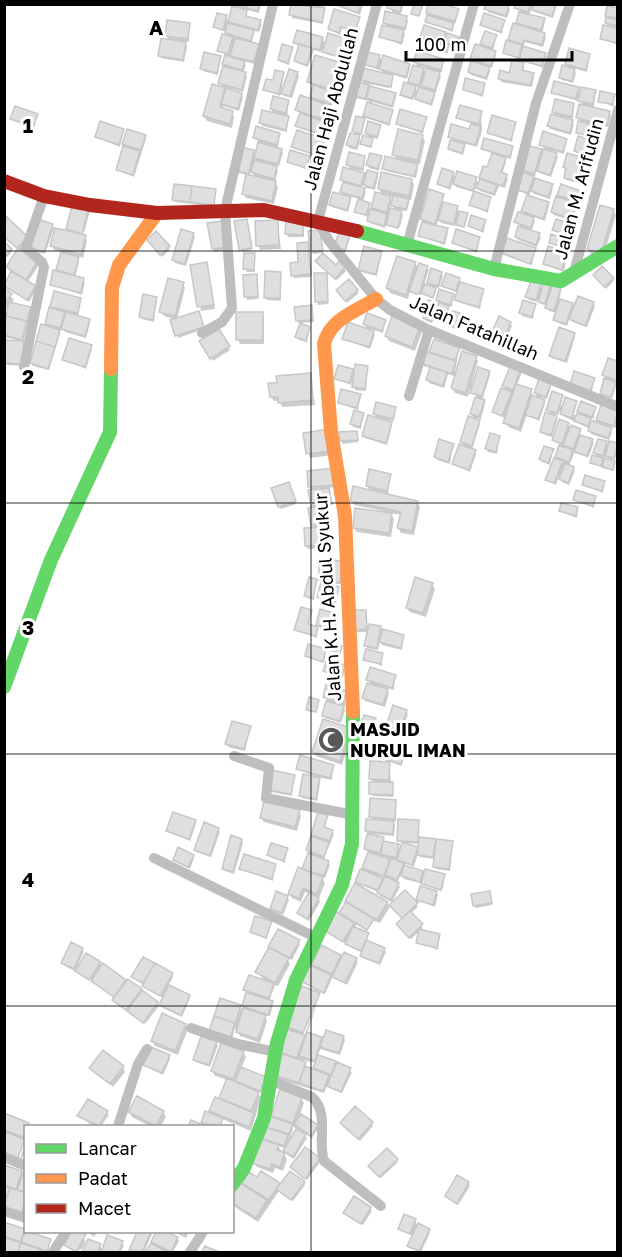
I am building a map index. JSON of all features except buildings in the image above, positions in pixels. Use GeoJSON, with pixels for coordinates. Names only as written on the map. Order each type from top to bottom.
{"type":"FeatureCollection","features":[{"type":"Feature","properties":{"kind":"street"},"geometry":{"type":"LineString","coordinates":[[202,333],[222,322],[232,308],[225,210],[273,4]]}},
{"type":"Feature","properties":{"kind":"street","name":"Jalan Haji Abdullah"},"geometry":{"type":"LineString","coordinates":[[318,221],[377,4]]}},
{"type":"Feature","properties":{"kind":"street"},"geometry":{"type":"LineString","coordinates":[[407,245],[474,4]]}},
{"type":"Feature","properties":{"kind":"street"},"geometry":{"type":"LineString","coordinates":[[494,269],[536,103],[570,4]]}},
{"type":"Feature","properties":{"kind":"street","name":"Jalan M. Arifudin"},"geometry":{"type":"LineString","coordinates":[[573,276],[614,135],[618,110]]}},
{"type":"Feature","properties":{"kind":"street"},"geometry":{"type":"LineString","coordinates":[[4,181],[44,196],[90,206],[157,213],[196,214],[225,210],[264,210],[318,221],[494,269],[561,280],[573,276],[618,246]]}},
{"type":"Feature","properties":{"kind":"street"},"geometry":{"type":"LineString","coordinates":[[24,367],[44,274],[42,262],[26,248],[44,196]]}},
{"type":"Feature","properties":{"kind":"street"},"geometry":{"type":"LineString","coordinates":[[4,687],[51,560],[106,442],[111,415],[112,288],[119,264],[157,213]]}},
{"type":"Feature","properties":{"kind":"street","name":"Jalan Fatahillah"},"geometry":{"type":"LineString","coordinates":[[318,221],[326,237],[376,299],[390,310],[429,330],[618,407]]}},
{"type":"Feature","properties":{"kind":"street","name":"Jalan K.H. Abdul Syukur"},"geometry":{"type":"LineString","coordinates":[[234,1182],[244,1168],[260,1131],[272,1081],[276,1052],[296,980],[345,875],[352,844],[354,727],[345,516],[331,432],[324,350],[325,335],[333,325],[376,299]]}},
{"type":"Feature","properties":{"kind":"street"},"geometry":{"type":"LineString","coordinates":[[409,396],[429,330]]}},
{"type":"Feature","properties":{"kind":"street"},"geometry":{"type":"LineString","coordinates":[[234,756],[269,768],[266,798],[354,815]]}},
{"type":"Feature","properties":{"kind":"street"},"geometry":{"type":"LineString","coordinates":[[153,858],[316,938]]}},
{"type":"Feature","properties":{"kind":"street"},"geometry":{"type":"LineString","coordinates":[[191,1028],[238,1044],[276,1052]]}},
{"type":"Feature","properties":{"kind":"street"},"geometry":{"type":"LineString","coordinates":[[118,1125],[138,1064],[147,1049]]}},
{"type":"Feature","properties":{"kind":"street"},"geometry":{"type":"LineString","coordinates":[[272,1081],[312,1097],[317,1102],[322,1111],[320,1151],[324,1161],[381,1206]]}},
{"type":"Feature","properties":{"kind":"street"},"geometry":{"type":"LineString","coordinates":[[4,1157],[24,1165]]}},
{"type":"Feature","properties":{"kind":"street"},"geometry":{"type":"LineString","coordinates":[[4,1211],[24,1217]]}},
{"type":"Feature","properties":{"kind":"street"},"geometry":{"type":"LineString","coordinates":[[52,1252],[63,1233]]}},
{"type":"Feature","properties":{"kind":"street"},"geometry":{"type":"LineString","coordinates":[[190,1252],[202,1233]]}},
{"type":"Feature","properties":{"kind":"traffic: fast"},"geometry":{"type":"LineString","coordinates":[[357,231],[494,269],[561,281],[618,246]]}},
{"type":"Feature","properties":{"kind":"traffic: fast"},"geometry":{"type":"LineString","coordinates":[[4,687],[51,560],[110,432],[111,369]]}},
{"type":"Feature","properties":{"kind":"traffic: fast"},"geometry":{"type":"LineString","coordinates":[[234,1182],[244,1168],[264,1118],[277,1043],[296,980],[342,885],[352,844],[353,712]]}},
{"type":"Feature","properties":{"kind":"traffic: slow"},"geometry":{"type":"LineString","coordinates":[[111,369],[112,288],[119,265],[157,213]]}},
{"type":"Feature","properties":{"kind":"traffic: slow"},"geometry":{"type":"LineString","coordinates":[[353,712],[345,516],[331,432],[324,344],[327,335],[338,322],[376,299]]}},
{"type":"Feature","properties":{"kind":"traffic: jam"},"geometry":{"type":"LineString","coordinates":[[4,181],[44,196],[90,205],[157,213],[264,210],[357,231]]}},
{"type":"Feature","properties":{"kind":"place","name":"MASJID NURUL IMAN"},"geometry":{"type":"Point","coordinates":[331,740]}}]}
